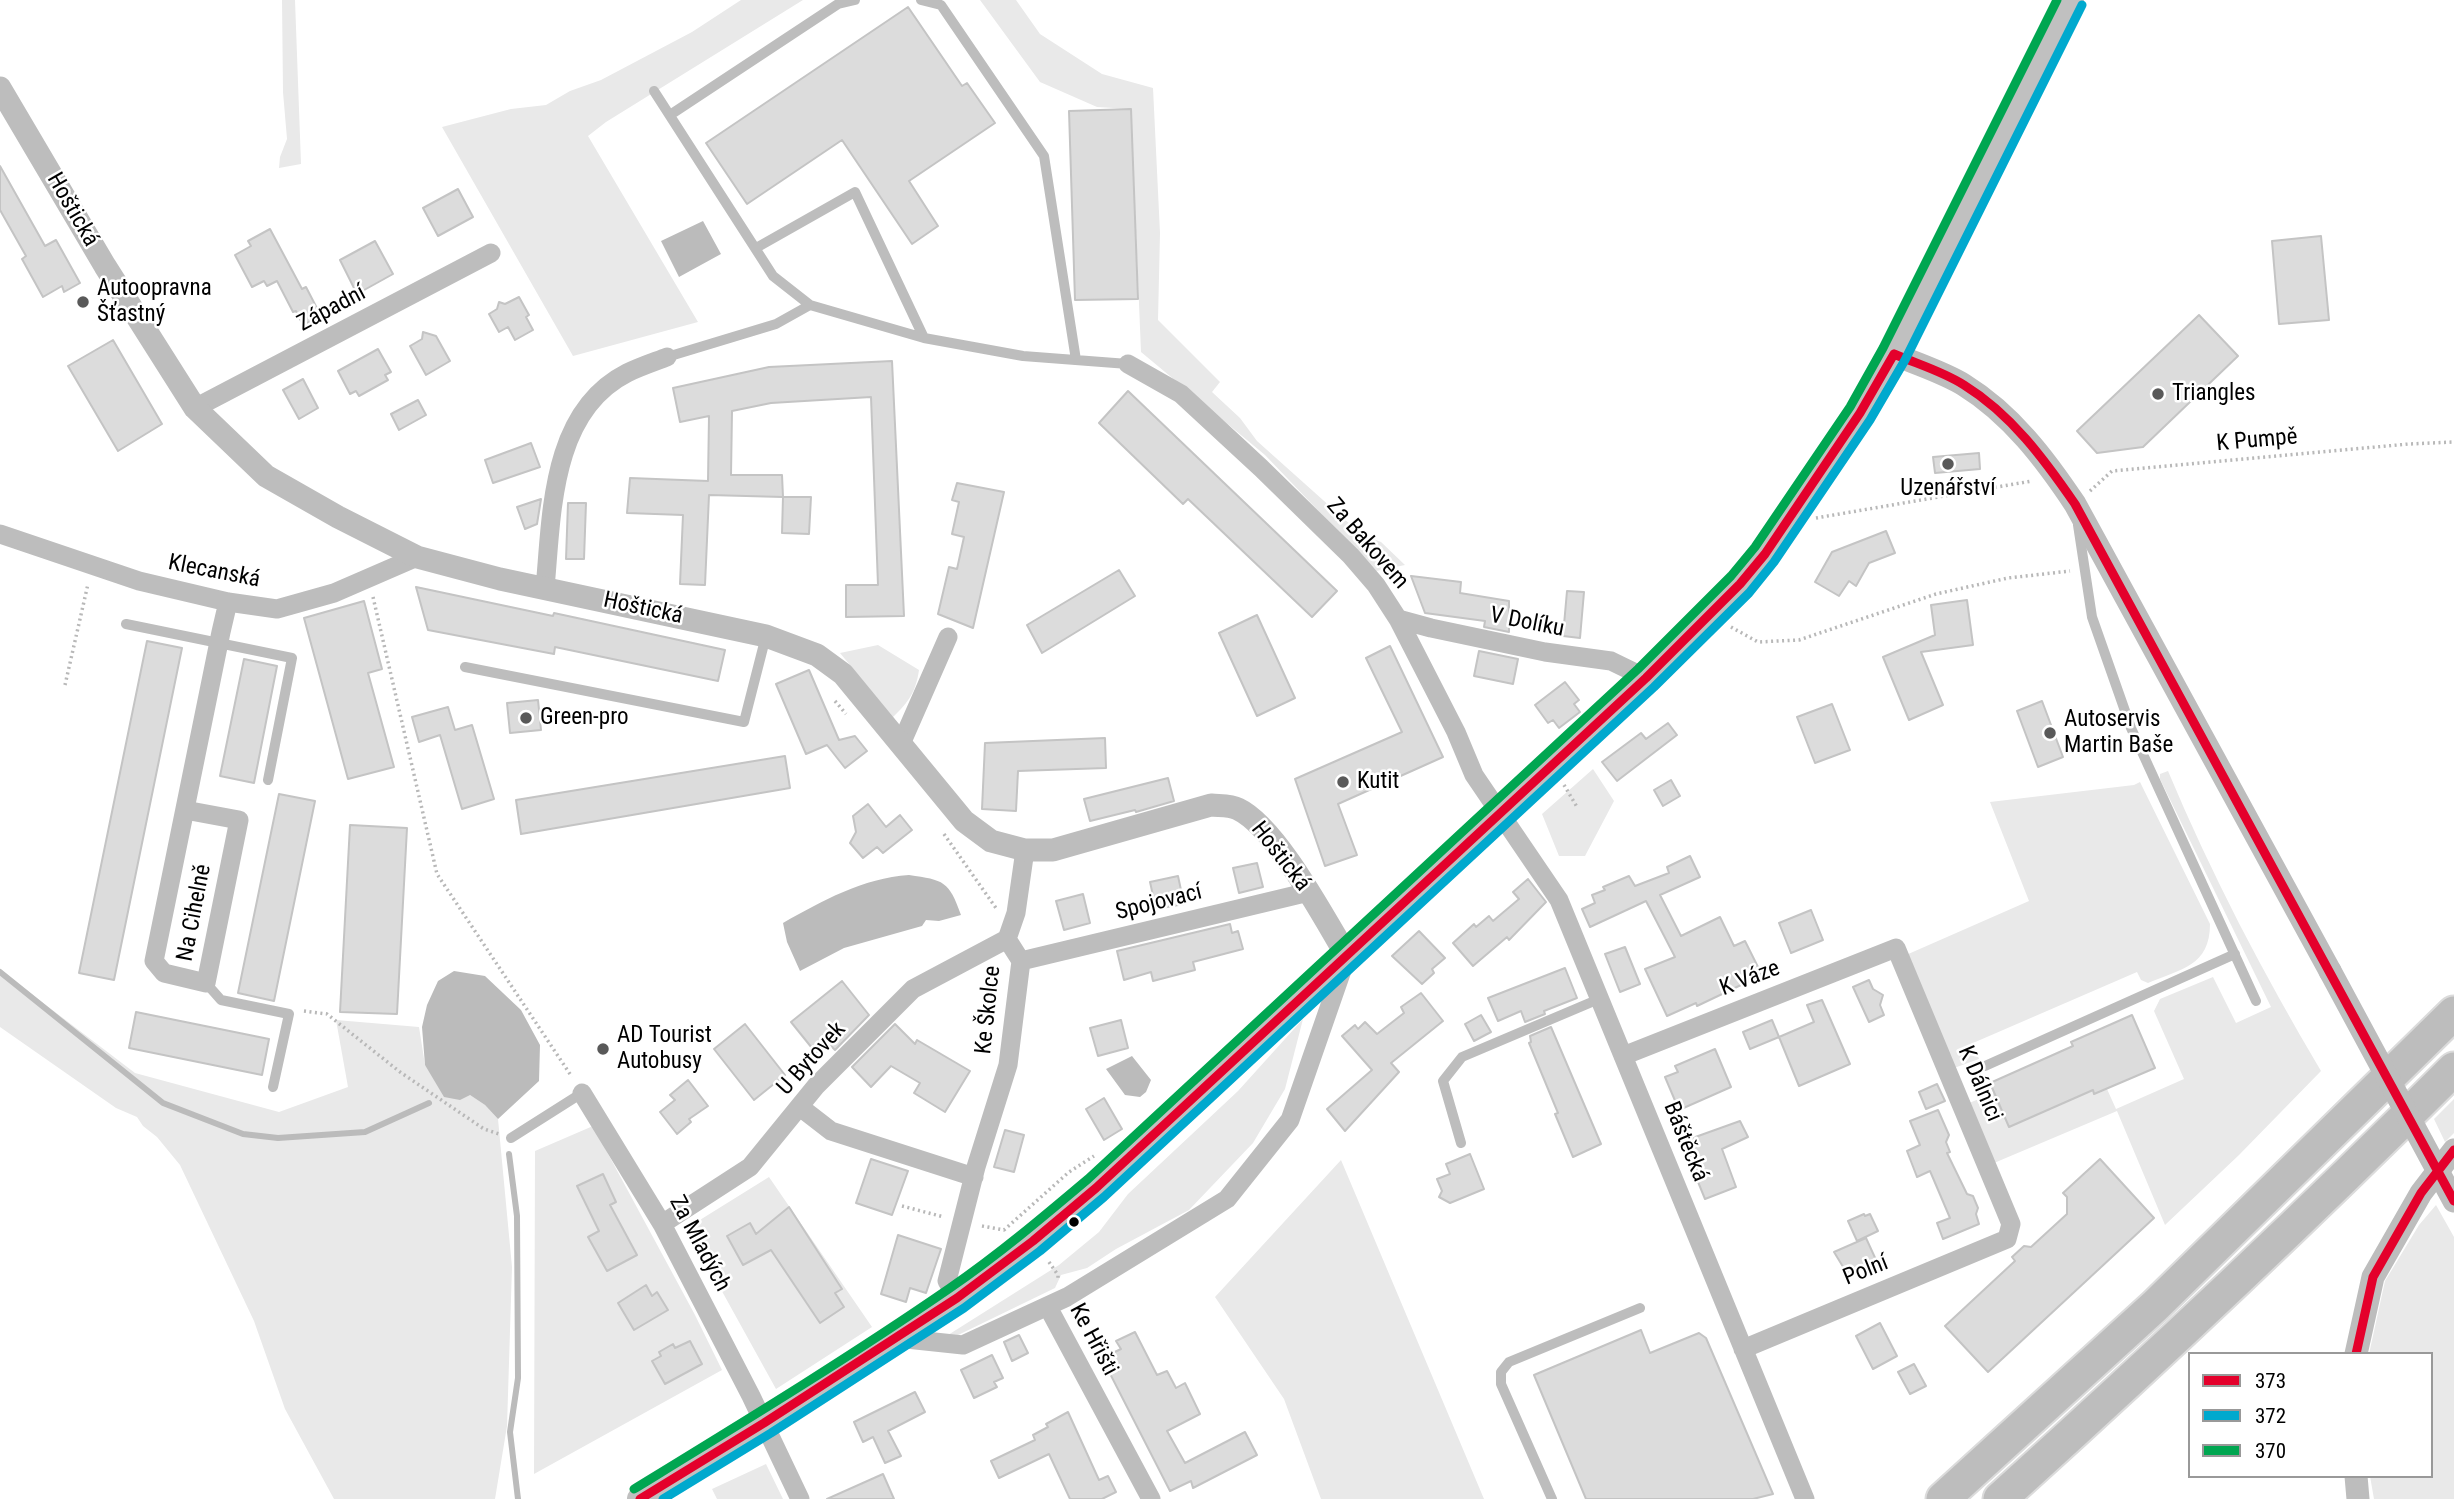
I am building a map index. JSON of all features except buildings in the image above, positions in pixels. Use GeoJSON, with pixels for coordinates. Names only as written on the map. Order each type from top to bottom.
{"type":"FeatureCollection","features":[{"type":"Feature","properties":{"kind":"highway"},"geometry":{"type":"LineString","coordinates":[[1943,1499],[2155,1306],[2454,1013]]}},
{"type":"Feature","properties":{"kind":"highway"},"geometry":{"type":"LineString","coordinates":[[2000,1499],[2186,1330],[2350,1174],[2454,1069]]}},
{"type":"Feature","properties":{"kind":"main road"},"geometry":{"type":"LineString","coordinates":[[640,1499],[897,1338],[957,1298],[1033,1241],[1096,1188],[1501,813],[1646,678],[1740,584],[1786,523],[1860,413],[1894,354],[2071,0]]}},
{"type":"Feature","properties":{"kind":"street","name":"Hoštická"},"geometry":{"type":"LineString","coordinates":[[0,88],[105,266],[195,408],[266,475],[338,517],[417,556],[545,588],[766,636],[817,655],[843,674],[964,821],[991,841],[1024,850],[1053,850],[1211,805],[1236,808],[1261,824],[1309,892],[1347,956]]}},
{"type":"Feature","properties":{"kind":"street","name":"Západní"},"geometry":{"type":"LineString","coordinates":[[195,408],[491,253]]}},
{"type":"Feature","properties":{"kind":"street"},"geometry":{"type":"LineString","coordinates":[[1894,354],[1964,384],[2016,426],[2075,504],[2454,1200]]}},
{"type":"Feature","properties":{"kind":"street"},"geometry":{"type":"LineString","coordinates":[[545,588],[556,483],[570,438],[585,410],[604,390],[626,373],[667,357]]}},
{"type":"Feature","properties":{"kind":"street","name":"Za Bakovem"},"geometry":{"type":"LineString","coordinates":[[1128,364],[1181,394],[1351,556],[1376,585],[1398,619],[1457,732],[1474,775],[1501,813]]}},
{"type":"Feature","properties":{"kind":"street","name":"Klecanská"},"geometry":{"type":"LineString","coordinates":[[0,534],[139,581],[228,602],[277,609],[334,593],[417,556]]}},
{"type":"Feature","properties":{"kind":"street","name":"Na Cihelně"},"geometry":{"type":"LineString","coordinates":[[185,810],[239,820],[206,983],[164,973],[154,961],[219,643],[228,602]]}},
{"type":"Feature","properties":{"kind":"street","name":"V Dolíku"},"geometry":{"type":"LineString","coordinates":[[1398,619],[1545,652],[1611,661],[1646,678]]}},
{"type":"Feature","properties":{"kind":"street"},"geometry":{"type":"LineString","coordinates":[[901,744],[948,637]]}},
{"type":"Feature","properties":{"kind":"street","name":"Báštěcká"},"geometry":{"type":"LineString","coordinates":[[1501,813],[1559,900],[1805,1499]]}},
{"type":"Feature","properties":{"kind":"street","name":"Ke Školce"},"geometry":{"type":"LineString","coordinates":[[957,1298],[947,1281],[974,1177],[1008,1065],[1021,961],[1007,939],[1016,913],[1024,850]]}},
{"type":"Feature","properties":{"kind":"street","name":"Spojovací"},"geometry":{"type":"LineString","coordinates":[[1021,961],[1309,892]]}},
{"type":"Feature","properties":{"kind":"street","name":"U Bytovek"},"geometry":{"type":"LineString","coordinates":[[662,1224],[750,1167],[816,1086],[913,989],[1007,939]]}},
{"type":"Feature","properties":{"kind":"street","name":"K Váze"},"geometry":{"type":"LineString","coordinates":[[1623,1056],[1896,948]]}},
{"type":"Feature","properties":{"kind":"street","name":"K Dálnici"},"geometry":{"type":"LineString","coordinates":[[1896,948],[2011,1224],[2007,1239]]}},
{"type":"Feature","properties":{"kind":"street"},"geometry":{"type":"LineString","coordinates":[[1048,1307],[1227,1199],[1290,1120],[1347,956]]}},
{"type":"Feature","properties":{"kind":"street","name":"Za Mladých"},"geometry":{"type":"LineString","coordinates":[[582,1093],[662,1224],[800,1499]]}},
{"type":"Feature","properties":{"kind":"street"},"geometry":{"type":"LineString","coordinates":[[800,1107],[831,1130],[974,1177]]}},
{"type":"Feature","properties":{"kind":"street"},"geometry":{"type":"LineString","coordinates":[[2356,1352],[2373,1277],[2421,1193],[2454,1150]]}},
{"type":"Feature","properties":{"kind":"street","name":"Polní"},"geometry":{"type":"LineString","coordinates":[[1742,1349],[2007,1239]]}},
{"type":"Feature","properties":{"kind":"street","name":"Ke Hřišti"},"geometry":{"type":"LineString","coordinates":[[897,1338],[964,1345],[1048,1307],[1151,1499]]}},
{"type":"Feature","properties":{"kind":"street"},"geometry":{"type":"LineString","coordinates":[[2356,1478],[2358,1499]]}},
{"type":"Feature","properties":{"kind":"lane"},"geometry":{"type":"LineString","coordinates":[[670,115],[838,4],[855,0]]}},
{"type":"Feature","properties":{"kind":"lane"},"geometry":{"type":"LineString","coordinates":[[921,0],[941,5],[1044,156],[1076,360]]}},
{"type":"Feature","properties":{"kind":"lane"},"geometry":{"type":"LineString","coordinates":[[654,91],[773,276],[810,305],[925,338],[1023,356],[1128,364]]}},
{"type":"Feature","properties":{"kind":"lane"},"geometry":{"type":"LineString","coordinates":[[756,248],[855,192],[925,338]]}},
{"type":"Feature","properties":{"kind":"lane"},"geometry":{"type":"LineString","coordinates":[[667,357],[776,324],[810,305]]}},
{"type":"Feature","properties":{"kind":"lane"},"geometry":{"type":"LineString","coordinates":[[2075,504],[2092,617],[2131,728],[2256,1001]]}},
{"type":"Feature","properties":{"kind":"lane"},"geometry":{"type":"LineString","coordinates":[[126,624],[292,658],[268,780]]}},
{"type":"Feature","properties":{"kind":"lane"},"geometry":{"type":"LineString","coordinates":[[465,667],[744,722],[766,636]]}},
{"type":"Feature","properties":{"kind":"lane"},"geometry":{"type":"LineString","coordinates":[[1985,1066],[2235,954]]}},
{"type":"Feature","properties":{"kind":"lane"},"geometry":{"type":"LineString","coordinates":[[206,983],[221,1000],[289,1014],[273,1087]]}},
{"type":"Feature","properties":{"kind":"lane"},"geometry":{"type":"LineString","coordinates":[[2404,1063],[2454,998]]}},
{"type":"Feature","properties":{"kind":"lane"},"geometry":{"type":"LineString","coordinates":[[1461,1143],[1443,1081],[1462,1057],[1599,999]]}},
{"type":"Feature","properties":{"kind":"lane"},"geometry":{"type":"LineString","coordinates":[[511,1138],[582,1093]]}},
{"type":"Feature","properties":{"kind":"lane"},"geometry":{"type":"LineString","coordinates":[[1552,1499],[1501,1384],[1502,1372],[1509,1363],[1640,1308]]}},
{"type":"Feature","properties":{"kind":"path","name":"K Pumpě"},"geometry":{"type":"LineString","coordinates":[[2075,504],[2112,471],[2454,442]]}},
{"type":"Feature","properties":{"kind":"path"},"geometry":{"type":"LineString","coordinates":[[1786,523],[2056,477]]}},
{"type":"Feature","properties":{"kind":"path"},"geometry":{"type":"LineString","coordinates":[[65,684],[93,565]]}},
{"type":"Feature","properties":{"kind":"path"},"geometry":{"type":"LineString","coordinates":[[1712,613],[1740,634],[1758,642],[1799,640],[1936,594],[2008,578],[2048,575],[2085,568]]}},
{"type":"Feature","properties":{"kind":"path"},"geometry":{"type":"LineString","coordinates":[[369,578],[438,874],[582,1093]]}},
{"type":"Feature","properties":{"kind":"path"},"geometry":{"type":"LineString","coordinates":[[830,695],[845,714]]}},
{"type":"Feature","properties":{"kind":"path"},"geometry":{"type":"LineString","coordinates":[[1563,783],[1577,807]]}},
{"type":"Feature","properties":{"kind":"path"},"geometry":{"type":"LineString","coordinates":[[938,824],[997,909],[1007,939]]}},
{"type":"Feature","properties":{"kind":"path"},"geometry":{"type":"LineString","coordinates":[[289,1014],[297,1010],[327,1014],[400,1072],[485,1129],[511,1138]]}},
{"type":"Feature","properties":{"kind":"shaded area"},"geometry":{"type":"Polygon","coordinates":[[[282,0],[295,0],[301,164],[279,168],[287,139],[283,92],[282,0]]]}},
{"type":"Feature","properties":{"kind":"shaded area"},"geometry":{"type":"Polygon","coordinates":[[[741,0],[803,0],[606,122],[588,136],[698,322],[573,356],[442,127],[511,109],[546,105],[570,91],[601,80],[692,32],[741,0]]]}},
{"type":"Feature","properties":{"kind":"shaded area"},"geometry":{"type":"Polygon","coordinates":[[[980,0],[1016,0],[1040,34],[1102,74],[1153,88],[1160,233],[1158,320],[1220,382],[1212,392],[1240,418],[1257,441],[1361,534],[1381,542],[1405,565],[1376,571],[1265,455],[1141,352],[1131,109],[1097,107],[1040,82],[980,0]]]}},
{"type":"Feature","properties":{"kind":"shaded area"},"geometry":{"type":"Polygon","coordinates":[[[703,221],[721,254],[679,277],[661,241],[703,221]]]}},
{"type":"Feature","properties":{"kind":"shaded area"},"geometry":{"type":"Polygon","coordinates":[[[878,645],[919,670],[911,696],[893,717],[840,653],[878,645]]]}},
{"type":"Feature","properties":{"kind":"shaded area"},"geometry":{"type":"Polygon","coordinates":[[[1593,769],[1614,801],[1585,856],[1559,856],[1542,814],[1593,769]]]}},
{"type":"Feature","properties":{"kind":"shaded area"},"geometry":{"type":"Polygon","coordinates":[[[2168,771],[2239,924],[2321,1071],[2239,1155],[2165,1225],[2117,1111],[1994,1163],[1969,1103],[1994,1093],[2009,1127],[2093,1090],[2094,1094],[2107,1089],[2116,1109],[2184,1079],[2154,1011],[2160,999],[2213,977],[2236,1023],[2271,1007],[2160,779],[2160,774],[2168,771]]]}},
{"type":"Feature","properties":{"kind":"shaded area"},"geometry":{"type":"Polygon","coordinates":[[[2140,782],[2210,924],[2205,949],[2191,964],[2172,974],[2148,983],[2141,980],[2137,972],[1973,1043],[1979,1059],[1954,1068],[1906,955],[2029,901],[1990,802],[2134,785],[2140,782]]]}},
{"type":"Feature","properties":{"kind":"shaded area"},"geometry":{"type":"Polygon","coordinates":[[[909,875],[944,884],[953,895],[961,915],[939,921],[926,920],[922,926],[844,948],[800,971],[787,942],[783,923],[859,886],[909,875]]]}},
{"type":"Feature","properties":{"kind":"shaded area"},"geometry":{"type":"Polygon","coordinates":[[[0,970],[135,1073],[279,1112],[348,1087],[336,1020],[419,1027],[425,1065],[485,1105],[498,1119],[512,1267],[507,1426],[495,1499],[334,1499],[285,1409],[254,1321],[180,1165],[137,1117],[116,1108],[0,1027],[0,970]]]}},
{"type":"Feature","properties":{"kind":"shaded area"},"geometry":{"type":"Polygon","coordinates":[[[454,971],[485,976],[521,1010],[540,1045],[539,1081],[498,1119],[485,1105],[470,1095],[460,1100],[444,1097],[425,1065],[422,1027],[427,1005],[438,981],[454,971]]]}},
{"type":"Feature","properties":{"kind":"shaded area"},"geometry":{"type":"Polygon","coordinates":[[[1303,1019],[1285,1089],[1253,1143],[1189,1210],[1116,1249],[1087,1268],[1061,1275],[1055,1288],[954,1337],[948,1335],[1059,1265],[1099,1232],[1128,1194],[1238,1091],[1303,1019]]]}},
{"type":"Feature","properties":{"kind":"shaded area"},"geometry":{"type":"Polygon","coordinates":[[[1132,1056],[1151,1080],[1146,1092],[1140,1097],[1125,1095],[1106,1069],[1132,1056]]]}},
{"type":"Feature","properties":{"kind":"shaded area"},"geometry":{"type":"Polygon","coordinates":[[[2454,1099],[2454,1133],[2445,1142],[2434,1119],[2454,1099]]]}},
{"type":"Feature","properties":{"kind":"shaded area"},"geometry":{"type":"Polygon","coordinates":[[[593,1126],[722,1370],[534,1474],[535,1151],[593,1126]]]}},
{"type":"Feature","properties":{"kind":"shaded area"},"geometry":{"type":"Polygon","coordinates":[[[1341,1160],[1484,1499],[1321,1499],[1284,1399],[1215,1297],[1341,1160]]]}},
{"type":"Feature","properties":{"kind":"shaded area"},"geometry":{"type":"Polygon","coordinates":[[[769,1177],[872,1327],[776,1389],[687,1228],[769,1177]]]}},
{"type":"Feature","properties":{"kind":"shaded area"},"geometry":{"type":"Polygon","coordinates":[[[2436,1205],[2454,1237],[2454,1499],[2374,1499],[2370,1478],[2433,1478],[2433,1352],[2369,1352],[2385,1281],[2419,1225],[2436,1205]]]}},
{"type":"Feature","properties":{"kind":"shaded area"},"geometry":{"type":"Polygon","coordinates":[[[766,1464],[783,1499],[717,1499],[712,1489],[766,1464]]]}},
{"type":"Feature","properties":{"kind":"waterway"},"geometry":{"type":"LineString","coordinates":[[0,972],[163,1103],[243,1134],[278,1138],[365,1132],[429,1103]]}},
{"type":"Feature","properties":{"kind":"waterway"},"geometry":{"type":"LineString","coordinates":[[509,1154],[517,1216],[518,1378],[510,1432],[518,1499]]}},
{"type":"Feature","properties":{"kind":"transit line","name":"370"},"geometry":{"type":"LineString","coordinates":[[634,1489],[793,1391],[950,1288],[1088,1179],[1638,669],[1731,576],[1755,547],[1850,407],[1883,348],[2057,0]]}},
{"type":"Feature","properties":{"kind":"transit line","name":"372"},"geometry":{"type":"LineString","coordinates":[[663,1499],[771,1433],[964,1308],[1040,1251],[1104,1197],[1654,687],[1749,593],[1774,562],[1870,420],[1905,360],[2082,5]]}},
{"type":"Feature","properties":{"kind":"transit line","name":"373"},"geometry":{"type":"LineString","coordinates":[[1894,354],[1956,380],[1997,410],[2026,438],[2075,504],[2454,1201]]}},
{"type":"Feature","properties":{"kind":"transit line","name":"373"},"geometry":{"type":"LineString","coordinates":[[640,1499],[764,1423],[957,1298],[1033,1241],[1096,1188],[1646,678],[1740,584],[1765,554],[1860,413],[1894,354]]}},
{"type":"Feature","properties":{"kind":"transit line","name":"373"},"geometry":{"type":"LineString","coordinates":[[2356,1352],[2373,1277],[2421,1193],[2454,1150]]}},
{"type":"Feature","properties":{"kind":"place","name":"Autoopravna Šťastný"},"geometry":{"type":"Point","coordinates":[83,302]}},
{"type":"Feature","properties":{"kind":"place","name":"Triangles"},"geometry":{"type":"Point","coordinates":[2158,394]}},
{"type":"Feature","properties":{"kind":"place","name":"Uzenářství"},"geometry":{"type":"Point","coordinates":[1948,464]}},
{"type":"Feature","properties":{"kind":"place","name":"Green-pro"},"geometry":{"type":"Point","coordinates":[526,718]}},
{"type":"Feature","properties":{"kind":"place","name":"Autoservis Martin Baše"},"geometry":{"type":"Point","coordinates":[2050,733]}},
{"type":"Feature","properties":{"kind":"place","name":"Kutit"},"geometry":{"type":"Point","coordinates":[1343,782]}},
{"type":"Feature","properties":{"kind":"place","name":"AD Tourist Autobusy"},"geometry":{"type":"Point","coordinates":[603,1049]}}]}
